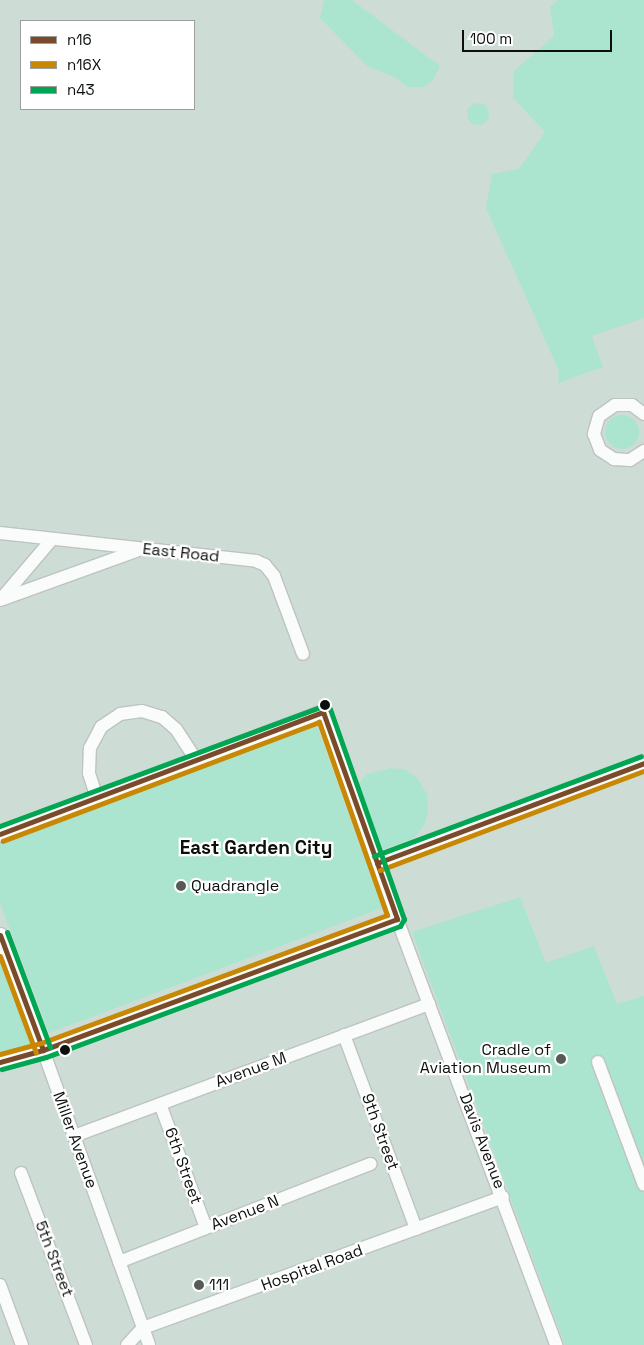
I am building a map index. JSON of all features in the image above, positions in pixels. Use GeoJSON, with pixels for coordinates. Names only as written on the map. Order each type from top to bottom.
{"type":"FeatureCollection","features":[{"type":"Feature","properties":{"kind":"street"},"geometry":{"type":"LineString","coordinates":[[644,414],[632,405],[615,405],[599,416],[594,434],[600,450],[614,459],[630,460],[644,451]]}},
{"type":"Feature","properties":{"kind":"street","name":"East Road"},"geometry":{"type":"LineString","coordinates":[[0,533],[256,561],[265,565],[274,576],[303,654]]}},
{"type":"Feature","properties":{"kind":"street"},"geometry":{"type":"LineString","coordinates":[[0,600],[52,539]]}},
{"type":"Feature","properties":{"kind":"street"},"geometry":{"type":"LineString","coordinates":[[0,600],[142,549]]}},
{"type":"Feature","properties":{"kind":"street"},"geometry":{"type":"LineString","coordinates":[[0,834],[197,761],[176,729],[162,717],[142,711],[120,714],[101,727],[90,748],[90,773],[97,798]]}},
{"type":"Feature","properties":{"kind":"street","name":"Davis Avenue"},"geometry":{"type":"LineString","coordinates":[[197,761],[323,712],[397,919],[556,1345]]}},
{"type":"Feature","properties":{"kind":"street"},"geometry":{"type":"LineString","coordinates":[[377,864],[644,763]]}},
{"type":"Feature","properties":{"kind":"street"},"geometry":{"type":"LineString","coordinates":[[0,1062],[43,1050],[397,919]]}},
{"type":"Feature","properties":{"kind":"street","name":"Miller Avenue"},"geometry":{"type":"LineString","coordinates":[[0,935],[149,1345]]}},
{"type":"Feature","properties":{"kind":"street","name":"Avenue M"},"geometry":{"type":"LineString","coordinates":[[74,1136],[429,1004]]}},
{"type":"Feature","properties":{"kind":"street","name":"9th Street"},"geometry":{"type":"LineString","coordinates":[[344,1035],[416,1229]]}},
{"type":"Feature","properties":{"kind":"street"},"geometry":{"type":"LineString","coordinates":[[598,1062],[644,1185]]}},
{"type":"Feature","properties":{"kind":"street","name":"6th Street"},"geometry":{"type":"LineString","coordinates":[[160,1104],[206,1228]]}},
{"type":"Feature","properties":{"kind":"street","name":"Avenue N"},"geometry":{"type":"LineString","coordinates":[[119,1262],[371,1164]]}},
{"type":"Feature","properties":{"kind":"street","name":"5th Street"},"geometry":{"type":"LineString","coordinates":[[21,1173],[86,1345]]}},
{"type":"Feature","properties":{"kind":"street","name":"Hospital Road"},"geometry":{"type":"LineString","coordinates":[[127,1345],[143,1328],[502,1197]]}},
{"type":"Feature","properties":{"kind":"street"},"geometry":{"type":"LineString","coordinates":[[0,1286],[22,1345]]}},
{"type":"Feature","properties":{"kind":"shaded area"},"geometry":{"type":"Polygon","coordinates":[[[0,0],[644,0],[644,1345],[0,1345],[0,0]]]}},
{"type":"Feature","properties":{"kind":"green space"},"geometry":{"type":"Polygon","coordinates":[[[324,0],[352,0],[440,66],[433,80],[423,87],[407,87],[395,77],[368,67],[320,18],[324,0]]]}},
{"type":"Feature","properties":{"kind":"green space"},"geometry":{"type":"Polygon","coordinates":[[[558,0],[644,0],[644,318],[592,336],[603,367],[558,383],[559,371],[486,208],[492,174],[519,169],[545,132],[513,98],[514,71],[554,36],[550,7],[558,0]]]}},
{"type":"Feature","properties":{"kind":"green space"},"geometry":{"type":"Polygon","coordinates":[[[478,103],[488,110],[489,114],[482,124],[478,125],[468,118],[467,114],[474,104],[478,103]]]}},
{"type":"Feature","properties":{"kind":"green space"},"geometry":{"type":"Polygon","coordinates":[[[622,415],[634,420],[639,432],[634,444],[622,449],[610,444],[605,432],[610,420],[622,415]]]}},
{"type":"Feature","properties":{"kind":"green space"},"geometry":{"type":"Polygon","coordinates":[[[316,723],[382,908],[49,1033],[0,903],[0,842],[316,723]]]}},
{"type":"Feature","properties":{"kind":"green space"},"geometry":{"type":"Polygon","coordinates":[[[392,768],[406,770],[417,778],[427,794],[428,811],[425,824],[412,840],[384,849],[379,845],[358,785],[367,774],[392,768]]]}},
{"type":"Feature","properties":{"kind":"green space"},"geometry":{"type":"Polygon","coordinates":[[[520,897],[546,963],[594,946],[617,1004],[644,996],[644,1345],[565,1345],[412,932],[520,897]]]}},
{"type":"Feature","properties":{"kind":"green space"},"geometry":{"type":"Polygon","coordinates":[[[0,961],[33,1048],[0,1056],[0,961]]]}},
{"type":"Feature","properties":{"kind":"transit line","name":"n43"},"geometry":{"type":"LineString","coordinates":[[0,826],[325,705],[330,709],[404,919],[400,926],[46,1057],[2,1069]]}},
{"type":"Feature","properties":{"kind":"transit line","name":"n16"},"geometry":{"type":"LineString","coordinates":[[0,834],[323,712],[397,919],[43,1050],[0,1062]]}},
{"type":"Feature","properties":{"kind":"transit line","name":"n16X"},"geometry":{"type":"LineString","coordinates":[[0,1054],[41,1043],[387,915],[319,722],[3,841]]}},
{"type":"Feature","properties":{"kind":"transit line","name":"n43"},"geometry":{"type":"LineString","coordinates":[[374,856],[641,756]]}},
{"type":"Feature","properties":{"kind":"transit line","name":"n16"},"geometry":{"type":"LineString","coordinates":[[377,863],[644,763]]}},
{"type":"Feature","properties":{"kind":"transit line","name":"n16X"},"geometry":{"type":"LineString","coordinates":[[380,870],[644,771]]}},
{"type":"Feature","properties":{"kind":"transit line","name":"n43"},"geometry":{"type":"LineString","coordinates":[[7,932],[50,1047]]}},
{"type":"Feature","properties":{"kind":"transit line","name":"n16"},"geometry":{"type":"LineString","coordinates":[[0,935],[43,1050]]}},
{"type":"Feature","properties":{"kind":"transit line","name":"n16X"},"geometry":{"type":"LineString","coordinates":[[0,956],[36,1053]]}},
{"type":"Feature","properties":{"kind":"place","name":"Quadrangle"},"geometry":{"type":"Point","coordinates":[181,886]}},
{"type":"Feature","properties":{"kind":"place","name":"Cradle of Aviation Museum"},"geometry":{"type":"Point","coordinates":[561,1059]}},
{"type":"Feature","properties":{"kind":"place","name":"111"},"geometry":{"type":"Point","coordinates":[199,1285]}},
{"type":"Feature","properties":{"kind":"district","name":"East Garden City"},"geometry":{"type":"Point","coordinates":[256,848]}}]}
